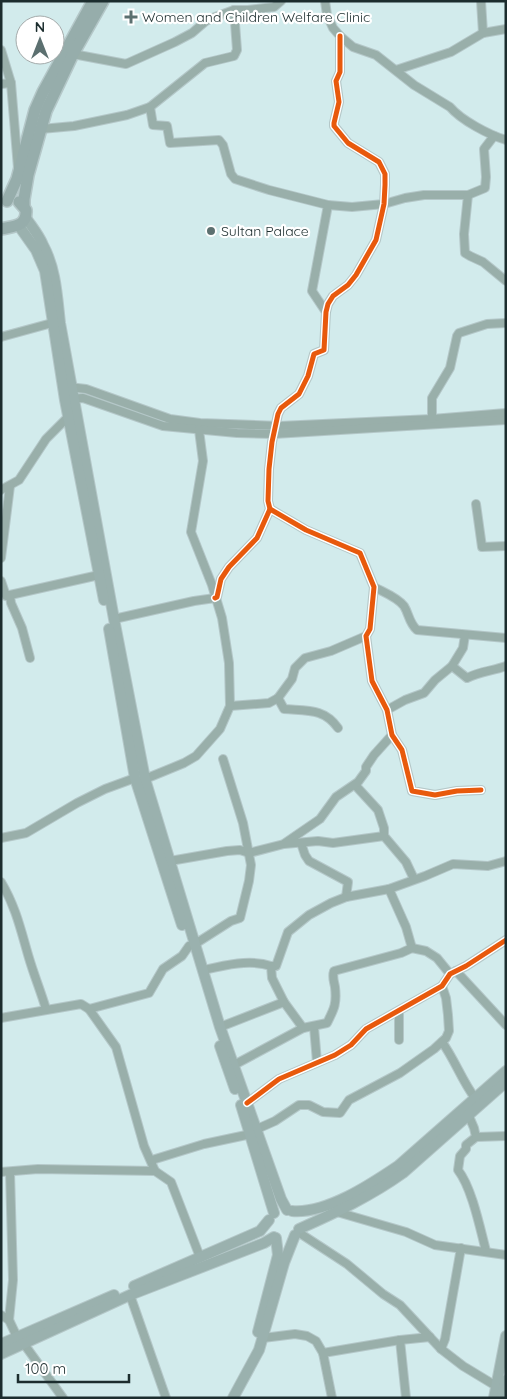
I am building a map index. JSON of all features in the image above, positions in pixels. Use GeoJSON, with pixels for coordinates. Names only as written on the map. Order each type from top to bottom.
{"type":"FeatureCollection","features":[{"type":"Feature","properties":{"kind":"highway"},"geometry":{"type":"LineString","coordinates":[[4,203],[18,172],[35,110],[93,1]]}},
{"type":"Feature","properties":{"kind":"highway"},"geometry":{"type":"LineString","coordinates":[[13,221],[24,198],[28,175],[46,111],[73,54],[103,1]]}},
{"type":"Feature","properties":{"kind":"highway"},"geometry":{"type":"LineString","coordinates":[[4,203],[17,200],[13,221]]}},
{"type":"Feature","properties":{"kind":"main road"},"geometry":{"type":"LineString","coordinates":[[13,221],[41,260],[49,294],[52,323],[68,387]]}},
{"type":"Feature","properties":{"kind":"main road"},"geometry":{"type":"LineString","coordinates":[[13,221],[43,245],[49,257],[57,293],[70,399],[114,619],[140,778],[170,861],[214,1029],[281,1199],[297,1217],[297,1232],[284,1263],[263,1338],[246,1377],[233,1398]]}},
{"type":"Feature","properties":{"kind":"main road"},"geometry":{"type":"LineString","coordinates":[[70,399],[69,416],[140,778],[192,945],[204,970],[220,1027],[247,1103],[271,1216],[269,1229],[275,1238],[278,1255],[255,1343],[235,1383],[225,1398]]}},
{"type":"Feature","properties":{"kind":"main road"},"geometry":{"type":"LineString","coordinates":[[1,1354],[20,1341],[260,1231],[271,1216],[280,1210],[304,1212],[324,1206],[368,1186],[398,1166],[506,1072]]}},
{"type":"Feature","properties":{"kind":"main road"},"geometry":{"type":"LineString","coordinates":[[1,1344],[20,1341],[275,1238],[286,1240],[297,1232],[372,1194],[403,1173],[506,1082]]}},
{"type":"Feature","properties":{"kind":"main road"},"geometry":{"type":"LineString","coordinates":[[494,1398],[506,1336]]}},
{"type":"Feature","properties":{"kind":"main road"},"geometry":{"type":"LineString","coordinates":[[501,1398],[506,1380]]}},
{"type":"Feature","properties":{"kind":"street"},"geometry":{"type":"LineString","coordinates":[[73,54],[126,64],[192,33],[206,21],[234,10],[274,7],[281,1]]}},
{"type":"Feature","properties":{"kind":"street"},"geometry":{"type":"LineString","coordinates":[[325,1],[327,15],[333,28],[353,47],[376,55],[414,85],[450,107],[454,112],[494,136],[506,140]]}},
{"type":"Feature","properties":{"kind":"street"},"geometry":{"type":"LineString","coordinates":[[481,1],[483,33]]}},
{"type":"Feature","properties":{"kind":"street"},"geometry":{"type":"LineString","coordinates":[[41,129],[74,126],[127,115],[150,107],[205,63],[234,56],[236,53],[234,10]]}},
{"type":"Feature","properties":{"kind":"street"},"geometry":{"type":"LineString","coordinates":[[396,70],[451,52],[483,33],[506,29]]}},
{"type":"Feature","properties":{"kind":"street"},"geometry":{"type":"LineString","coordinates":[[114,619],[194,600],[218,597],[221,579],[230,566],[256,538],[270,509],[268,491],[274,430],[279,410],[299,394],[308,376],[314,354],[324,350],[326,312],[329,300],[348,285],[356,275],[376,240],[384,204],[385,174],[379,162],[348,143],[334,126],[338,102],[336,81],[340,72],[340,36]]}},
{"type":"Feature","properties":{"kind":"street"},"geometry":{"type":"LineString","coordinates":[[1,50],[12,83],[18,172]]}},
{"type":"Feature","properties":{"kind":"street"},"geometry":{"type":"LineString","coordinates":[[1,84],[12,83]]}},
{"type":"Feature","properties":{"kind":"street"},"geometry":{"type":"LineString","coordinates":[[150,107],[153,124],[167,126],[170,143],[219,140],[223,145],[231,174],[235,179],[328,205],[352,207],[384,204],[405,198],[424,196],[468,195],[485,188],[484,149],[494,136]]}},
{"type":"Feature","properties":{"kind":"street"},"geometry":{"type":"LineString","coordinates":[[468,195],[464,234],[465,253],[483,262],[505,279]]}},
{"type":"Feature","properties":{"kind":"street"},"geometry":{"type":"LineString","coordinates":[[326,312],[312,291],[328,205]]}},
{"type":"Feature","properties":{"kind":"street"},"geometry":{"type":"LineString","coordinates":[[1,337],[52,323]]}},
{"type":"Feature","properties":{"kind":"street"},"geometry":{"type":"LineString","coordinates":[[432,418],[432,398],[450,368],[459,333],[487,324],[506,323]]}},
{"type":"Feature","properties":{"kind":"street"},"geometry":{"type":"LineString","coordinates":[[68,387],[86,389],[170,419],[274,430],[506,413]]}},
{"type":"Feature","properties":{"kind":"street"},"geometry":{"type":"LineString","coordinates":[[70,399],[83,398],[163,426],[199,430],[274,430],[506,420]]}},
{"type":"Feature","properties":{"kind":"street"},"geometry":{"type":"LineString","coordinates":[[1,490],[19,480],[46,438],[69,416]]}},
{"type":"Feature","properties":{"kind":"street"},"geometry":{"type":"LineString","coordinates":[[1,838],[26,833],[77,803],[105,790],[184,763],[196,756],[220,730],[230,706],[227,644],[215,598],[191,532],[203,462],[199,430]]}},
{"type":"Feature","properties":{"kind":"street"},"geometry":{"type":"LineString","coordinates":[[1,558],[10,486]]}},
{"type":"Feature","properties":{"kind":"street"},"geometry":{"type":"LineString","coordinates":[[476,504],[482,547],[506,546]]}},
{"type":"Feature","properties":{"kind":"street"},"geometry":{"type":"LineString","coordinates":[[230,706],[269,703],[278,698],[292,679],[295,668],[305,658],[331,651],[366,636],[370,629],[374,587],[360,553],[306,530],[270,509]]}},
{"type":"Feature","properties":{"kind":"street"},"geometry":{"type":"LineString","coordinates":[[1,581],[6,596],[99,576]]}},
{"type":"Feature","properties":{"kind":"street"},"geometry":{"type":"LineString","coordinates":[[374,587],[395,598],[404,606],[412,626],[417,630],[506,638]]}},
{"type":"Feature","properties":{"kind":"street"},"geometry":{"type":"LineString","coordinates":[[10,595],[30,658]]}},
{"type":"Feature","properties":{"kind":"street"},"geometry":{"type":"LineString","coordinates":[[387,710],[405,700],[424,693],[435,680],[452,666],[463,648],[465,635]]}},
{"type":"Feature","properties":{"kind":"street"},"geometry":{"type":"LineString","coordinates":[[366,636],[372,681],[387,710],[392,735],[402,750],[412,791],[435,796],[457,791],[481,790]]}},
{"type":"Feature","properties":{"kind":"street"},"geometry":{"type":"LineString","coordinates":[[452,666],[467,678],[475,673],[506,666]]}},
{"type":"Feature","properties":{"kind":"street"},"geometry":{"type":"LineString","coordinates":[[278,698],[284,709],[303,709],[324,714],[338,728]]}},
{"type":"Feature","properties":{"kind":"street"},"geometry":{"type":"LineString","coordinates":[[284,844],[320,819],[336,797],[354,785],[366,771],[366,767],[374,755],[392,735]]}},
{"type":"Feature","properties":{"kind":"street"},"geometry":{"type":"LineString","coordinates":[[89,1009],[149,993],[163,969],[182,956],[192,945],[231,921],[240,918],[251,865],[243,823],[223,759]]}},
{"type":"Feature","properties":{"kind":"street"},"geometry":{"type":"LineString","coordinates":[[354,785],[378,810],[384,828],[384,836],[406,862],[414,879]]}},
{"type":"Feature","properties":{"kind":"street"},"geometry":{"type":"LineString","coordinates":[[170,861],[227,851],[240,850],[249,853],[284,844],[333,843],[384,836]]}},
{"type":"Feature","properties":{"kind":"street"},"geometry":{"type":"LineString","coordinates":[[301,843],[308,861],[348,882],[346,897]]}},
{"type":"Feature","properties":{"kind":"street"},"geometry":{"type":"LineString","coordinates":[[204,970],[232,964],[276,966],[288,932],[309,915],[346,897],[389,888],[453,864],[488,866],[506,861]]}},
{"type":"Feature","properties":{"kind":"street"},"geometry":{"type":"LineString","coordinates":[[1,882],[22,928],[29,958],[46,1009]]}},
{"type":"Feature","properties":{"kind":"street"},"geometry":{"type":"LineString","coordinates":[[389,888],[406,927],[412,948]]}},
{"type":"Feature","properties":{"kind":"street"},"geometry":{"type":"LineString","coordinates":[[247,1103],[279,1079],[335,1055],[351,1046],[366,1029],[442,986],[453,972],[506,940]]}},
{"type":"Feature","properties":{"kind":"street"},"geometry":{"type":"LineString","coordinates":[[234,1065],[303,1028],[327,1023],[335,1011],[335,987],[332,976],[334,971],[401,953],[412,948],[426,951],[437,958],[506,1025]]}},
{"type":"Feature","properties":{"kind":"street"},"geometry":{"type":"LineString","coordinates":[[271,966],[272,978],[284,1002],[303,1028]]}},
{"type":"Feature","properties":{"kind":"street"},"geometry":{"type":"LineString","coordinates":[[152,1160],[204,1144],[254,1132],[299,1105],[309,1105],[323,1112],[340,1113],[349,1100],[400,1074],[442,1042],[447,1036],[449,1031],[448,1006],[442,986]]}},
{"type":"Feature","properties":{"kind":"street"},"geometry":{"type":"LineString","coordinates":[[220,1027],[284,1002]]}},
{"type":"Feature","properties":{"kind":"street"},"geometry":{"type":"LineString","coordinates":[[1,1018],[81,1004],[89,1009],[116,1047],[144,1146],[152,1160],[155,1171]]}},
{"type":"Feature","properties":{"kind":"street"},"geometry":{"type":"LineString","coordinates":[[399,1011],[399,1040]]}},
{"type":"Feature","properties":{"kind":"street"},"geometry":{"type":"LineString","coordinates":[[314,1027],[316,1062]]}},
{"type":"Feature","properties":{"kind":"street"},"geometry":{"type":"LineString","coordinates":[[442,1042],[452,1057],[466,1086],[475,1098]]}},
{"type":"Feature","properties":{"kind":"street"},"geometry":{"type":"LineString","coordinates":[[468,1114],[476,1137]]}},
{"type":"Feature","properties":{"kind":"street"},"geometry":{"type":"LineString","coordinates":[[486,1251],[471,1196],[464,1177],[458,1170],[460,1156],[466,1149],[466,1145],[476,1137],[506,1136]]}},
{"type":"Feature","properties":{"kind":"street"},"geometry":{"type":"LineString","coordinates":[[1,1172],[38,1169],[155,1171],[170,1182],[200,1257]]}},
{"type":"Feature","properties":{"kind":"street"},"geometry":{"type":"LineString","coordinates":[[10,1172],[13,1280],[5,1318],[63,1398]]}},
{"type":"Feature","properties":{"kind":"street"},"geometry":{"type":"LineString","coordinates":[[337,1212],[406,1232],[435,1245],[506,1255]]}},
{"type":"Feature","properties":{"kind":"street"},"geometry":{"type":"LineString","coordinates":[[297,1232],[347,1264],[383,1294],[400,1305],[441,1348],[462,1366],[496,1386]]}},
{"type":"Feature","properties":{"kind":"street"},"geometry":{"type":"LineString","coordinates":[[441,1348],[446,1339],[461,1248]]}},
{"type":"Feature","properties":{"kind":"street"},"geometry":{"type":"LineString","coordinates":[[130,1295],[166,1398]]}},
{"type":"Feature","properties":{"kind":"street"},"geometry":{"type":"LineString","coordinates":[[263,1338],[295,1334],[307,1336],[316,1341],[323,1353],[332,1398]]}},
{"type":"Feature","properties":{"kind":"street"},"geometry":{"type":"LineString","coordinates":[[323,1353],[430,1337]]}},
{"type":"Feature","properties":{"kind":"street"},"geometry":{"type":"LineString","coordinates":[[400,1340],[406,1398]]}},
{"type":"Feature","properties":{"kind":"cycle path"},"geometry":{"type":"LineString","coordinates":[[215,598],[217,597],[221,579],[229,567],[257,538],[270,509],[268,501],[269,469],[278,414],[281,408],[299,394],[308,376],[314,354],[324,350],[328,304],[333,296],[348,285],[356,275],[376,240],[384,204],[385,174],[379,162],[348,143],[334,126],[339,102],[336,81],[340,72],[340,36]]}},
{"type":"Feature","properties":{"kind":"cycle path"},"geometry":{"type":"LineString","coordinates":[[270,509],[306,530],[360,553],[374,587],[370,629],[366,636],[372,681],[387,710],[392,735],[402,750],[412,791],[435,795],[457,791],[481,790]]}},
{"type":"Feature","properties":{"kind":"cycle path"},"geometry":{"type":"LineString","coordinates":[[247,1103],[279,1079],[335,1055],[351,1045],[366,1029],[442,986],[450,974],[506,940]]}},
{"type":"Feature","properties":{"kind":"place","name":"Women and Children Welfare Clinic"},"geometry":{"type":"Point","coordinates":[131,17]}},
{"type":"Feature","properties":{"kind":"place","name":"Sultan Palace"},"geometry":{"type":"Point","coordinates":[211,231]}}]}
